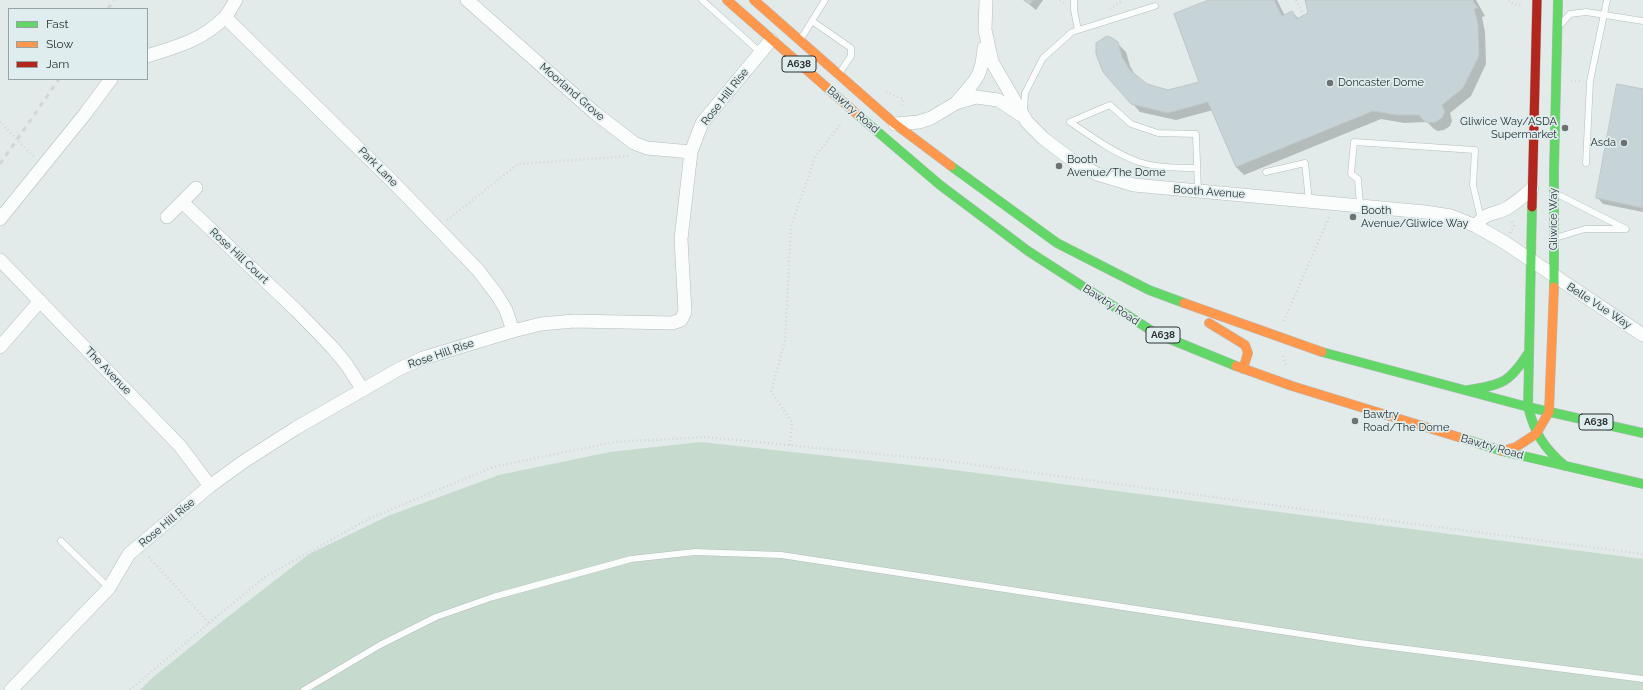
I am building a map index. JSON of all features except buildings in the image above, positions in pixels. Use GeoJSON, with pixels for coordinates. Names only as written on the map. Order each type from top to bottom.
{"type":"FeatureCollection","features":[{"type":"Feature","properties":{"kind":"main road","name":"Bawtry Road"},"geometry":{"type":"LineString","coordinates":[[727,0],[871,127],[940,185],[1028,251],[1155,332],[1243,368],[1292,386],[1502,450],[1643,484]]}},
{"type":"Feature","properties":{"kind":"main road","name":"Bawtry Road"},"geometry":{"type":"LineString","coordinates":[[754,0],[895,124],[1057,243],[1155,293],[1316,350],[1528,407],[1643,433]]}},
{"type":"Feature","properties":{"kind":"main road","name":"Gliwice Way"},"geometry":{"type":"LineString","coordinates":[[1537,0],[1528,407],[1536,434],[1552,456],[1564,466]]}},
{"type":"Feature","properties":{"kind":"main road","name":"Gliwice Way"},"geometry":{"type":"LineString","coordinates":[[1502,450],[1516,447],[1536,434],[1549,412],[1554,276],[1554,171],[1558,0]]}},
{"type":"Feature","properties":{"kind":"main road"},"geometry":{"type":"LineString","coordinates":[[1532,189],[1554,171]]}},
{"type":"Feature","properties":{"kind":"main road"},"geometry":{"type":"LineString","coordinates":[[1155,293],[1245,343],[1248,352],[1248,359],[1243,368]]}},
{"type":"Feature","properties":{"kind":"main road"},"geometry":{"type":"LineString","coordinates":[[1465,390],[1500,384],[1507,380],[1516,373],[1529,352]]}},
{"type":"Feature","properties":{"kind":"street"},"geometry":{"type":"LineString","coordinates":[[148,56],[187,43],[207,34],[225,17],[236,0]]}},
{"type":"Feature","properties":{"kind":"street","name":"Moorland Grove"},"geometry":{"type":"LineString","coordinates":[[467,0],[595,112],[634,143],[647,148],[691,152]]}},
{"type":"Feature","properties":{"kind":"street","name":"Booth Avenue"},"geometry":{"type":"LineString","coordinates":[[986,0],[985,30],[992,62],[1027,122],[1044,139],[1076,163],[1096,174],[1134,186],[1309,201],[1425,212],[1451,216],[1478,223],[1532,260]]}},
{"type":"Feature","properties":{"kind":"street","name":"Park Lane"},"geometry":{"type":"LineString","coordinates":[[225,17],[396,185],[478,270],[497,295],[506,310],[513,331]]}},
{"type":"Feature","properties":{"kind":"street"},"geometry":{"type":"LineString","coordinates":[[956,103],[978,77],[983,65],[985,30]]}},
{"type":"Feature","properties":{"kind":"street","name":"Rose Hill Rise"},"geometry":{"type":"LineString","coordinates":[[11,690],[109,588],[129,554],[210,486],[243,462],[296,428],[399,369],[423,358],[541,324],[574,321],[672,323],[681,320],[685,312],[681,239],[691,152],[702,123],[771,40]]}},
{"type":"Feature","properties":{"kind":"street"},"geometry":{"type":"LineString","coordinates":[[0,219],[85,114],[110,80]]}},
{"type":"Feature","properties":{"kind":"street"},"geometry":{"type":"LineString","coordinates":[[871,127],[919,122],[931,118],[956,103],[976,97],[998,100],[1024,117]]}},
{"type":"Feature","properties":{"kind":"street"},"geometry":{"type":"LineString","coordinates":[[167,217],[196,188]]}},
{"type":"Feature","properties":{"kind":"street"},"geometry":{"type":"LineString","coordinates":[[1478,223],[1490,214],[1507,208],[1532,189]]}},
{"type":"Feature","properties":{"kind":"street","name":"Rose Hill Court"},"geometry":{"type":"LineString","coordinates":[[182,202],[296,310],[332,347],[346,364],[363,390]]}},
{"type":"Feature","properties":{"kind":"street","name":"The Avenue"},"geometry":{"type":"LineString","coordinates":[[0,260],[180,446],[210,486]]}},
{"type":"Feature","properties":{"kind":"street","name":"Belle Vue Way"},"geometry":{"type":"LineString","coordinates":[[1532,260],[1643,334]]}},
{"type":"Feature","properties":{"kind":"street"},"geometry":{"type":"LineString","coordinates":[[0,347],[40,301]]}},
{"type":"Feature","properties":{"kind":"lane"},"geometry":{"type":"LineString","coordinates":[[702,0],[760,52]]}},
{"type":"Feature","properties":{"kind":"lane"},"geometry":{"type":"LineString","coordinates":[[800,41],[825,0]]}},
{"type":"Feature","properties":{"kind":"lane"},"geometry":{"type":"LineString","coordinates":[[1074,0],[1074,10],[1078,30]]}},
{"type":"Feature","properties":{"kind":"lane"},"geometry":{"type":"LineString","coordinates":[[1586,162],[1590,80],[1607,0]]}},
{"type":"Feature","properties":{"kind":"lane"},"geometry":{"type":"LineString","coordinates":[[1024,117],[1025,93],[1043,58],[1072,32],[1155,6]]}},
{"type":"Feature","properties":{"kind":"lane"},"geometry":{"type":"LineString","coordinates":[[1557,30],[1565,17],[1570,14],[1586,12],[1643,21]]}},
{"type":"Feature","properties":{"kind":"lane"},"geometry":{"type":"LineString","coordinates":[[812,20],[851,48],[851,56],[839,74]]}},
{"type":"Feature","properties":{"kind":"lane"},"geometry":{"type":"LineString","coordinates":[[1197,168],[1168,168],[1140,162],[1107,147],[1070,122],[1110,105],[1131,124],[1158,133],[1196,134],[1198,192]]}},
{"type":"Feature","properties":{"kind":"lane"},"geometry":{"type":"LineString","coordinates":[[1360,206],[1358,179],[1351,174],[1354,142],[1475,150],[1473,185],[1478,223]]}},
{"type":"Feature","properties":{"kind":"lane"},"geometry":{"type":"LineString","coordinates":[[1266,172],[1305,163],[1309,201]]}},
{"type":"Feature","properties":{"kind":"lane"},"geometry":{"type":"LineString","coordinates":[[1554,192],[1626,229],[1585,228],[1554,238]]}},
{"type":"Feature","properties":{"kind":"lane"},"geometry":{"type":"LineString","coordinates":[[61,541],[109,588]]}},
{"type":"Feature","properties":{"kind":"lane"},"geometry":{"type":"LineString","coordinates":[[304,690],[380,645],[436,616],[493,597],[631,559],[695,552],[781,555],[1360,643],[1643,679]]}},
{"type":"Feature","properties":{"kind":"path"},"geometry":{"type":"LineString","coordinates":[[1296,0],[1303,15]]}},
{"type":"Feature","properties":{"kind":"path"},"geometry":{"type":"LineString","coordinates":[[1509,0],[1520,7],[1527,5]]}},
{"type":"Feature","properties":{"kind":"path"},"geometry":{"type":"LineString","coordinates":[[790,445],[792,422],[772,392],[785,341],[791,226],[816,155],[845,119]]}},
{"type":"Feature","properties":{"kind":"path"},"geometry":{"type":"LineString","coordinates":[[1,123],[30,153]]}},
{"type":"Feature","properties":{"kind":"path"},"geometry":{"type":"LineString","coordinates":[[438,228],[518,164],[632,156],[647,148]]}},
{"type":"Feature","properties":{"kind":"path"},"geometry":{"type":"LineString","coordinates":[[1292,386],[1278,337],[1280,328],[1335,204]]}},
{"type":"Feature","properties":{"kind":"path"},"geometry":{"type":"LineString","coordinates":[[130,690],[265,577],[368,519],[493,467],[614,442],[707,437],[940,460],[1643,554]]}},
{"type":"Feature","properties":{"kind":"path"},"geometry":{"type":"LineString","coordinates":[[139,546],[209,623]]}},
{"type":"Feature","properties":{"kind":"green space"},"geometry":{"type":"Polygon","coordinates":[[[701,442],[946,469],[1643,559],[1643,690],[140,690],[151,679],[220,623],[309,554],[388,516],[499,475],[610,452],[701,442]]]}},
{"type":"Feature","properties":{"kind":"railway"},"geometry":{"type":"LineString","coordinates":[[109,8],[114,0]]}},
{"type":"Feature","properties":{"kind":"railway"},"geometry":{"type":"LineString","coordinates":[[0,164],[58,80]]}},
{"type":"Feature","properties":{"kind":"traffic: fast"},"geometry":{"type":"LineString","coordinates":[[1554,287],[1554,171],[1558,0]]}},
{"type":"Feature","properties":{"kind":"traffic: fast"},"geometry":{"type":"LineString","coordinates":[[858,115],[940,185],[1028,251],[1155,333],[1236,366]]}},
{"type":"Feature","properties":{"kind":"traffic: fast"},"geometry":{"type":"LineString","coordinates":[[951,166],[1057,243],[1149,290],[1184,303]]}},
{"type":"Feature","properties":{"kind":"traffic: fast"},"geometry":{"type":"LineString","coordinates":[[1532,207],[1528,407],[1541,440],[1551,453],[1565,466]]}},
{"type":"Feature","properties":{"kind":"traffic: fast"},"geometry":{"type":"LineString","coordinates":[[1322,352],[1528,407],[1643,433]]}},
{"type":"Feature","properties":{"kind":"traffic: fast"},"geometry":{"type":"LineString","coordinates":[[1468,390],[1498,384],[1511,376],[1529,352]]}},
{"type":"Feature","properties":{"kind":"traffic: fast"},"geometry":{"type":"LineString","coordinates":[[1468,440],[1502,451],[1643,484]]}},
{"type":"Feature","properties":{"kind":"traffic: slow"},"geometry":{"type":"LineString","coordinates":[[727,0],[858,115]]}},
{"type":"Feature","properties":{"kind":"traffic: slow"},"geometry":{"type":"LineString","coordinates":[[754,0],[895,124],[951,166]]}},
{"type":"Feature","properties":{"kind":"traffic: slow"},"geometry":{"type":"LineString","coordinates":[[1502,451],[1516,447],[1536,434],[1549,412],[1554,287]]}},
{"type":"Feature","properties":{"kind":"traffic: slow"},"geometry":{"type":"LineString","coordinates":[[1184,303],[1322,352]]}},
{"type":"Feature","properties":{"kind":"traffic: slow"},"geometry":{"type":"LineString","coordinates":[[1209,323],[1245,345],[1248,353],[1243,369]]}},
{"type":"Feature","properties":{"kind":"traffic: slow"},"geometry":{"type":"LineString","coordinates":[[1236,366],[1292,386],[1468,440]]}},
{"type":"Feature","properties":{"kind":"traffic: jam"},"geometry":{"type":"LineString","coordinates":[[1532,207],[1537,0]]}},
{"type":"Feature","properties":{"kind":"place","name":"Doncaster Dome"},"geometry":{"type":"Point","coordinates":[1330,83]}},
{"type":"Feature","properties":{"kind":"place","name":"Gliwice Way/ASDA Supermarket"},"geometry":{"type":"Point","coordinates":[1565,128]}},
{"type":"Feature","properties":{"kind":"place","name":"Asda"},"geometry":{"type":"Point","coordinates":[1624,143]}},
{"type":"Feature","properties":{"kind":"place","name":"Booth Avenue/The Dome"},"geometry":{"type":"Point","coordinates":[1059,166]}},
{"type":"Feature","properties":{"kind":"place","name":"Booth Avenue/Gliwice Way"},"geometry":{"type":"Point","coordinates":[1353,217]}},
{"type":"Feature","properties":{"kind":"place","name":"Bawtry Road/The Dome"},"geometry":{"type":"Point","coordinates":[1355,421]}}]}
